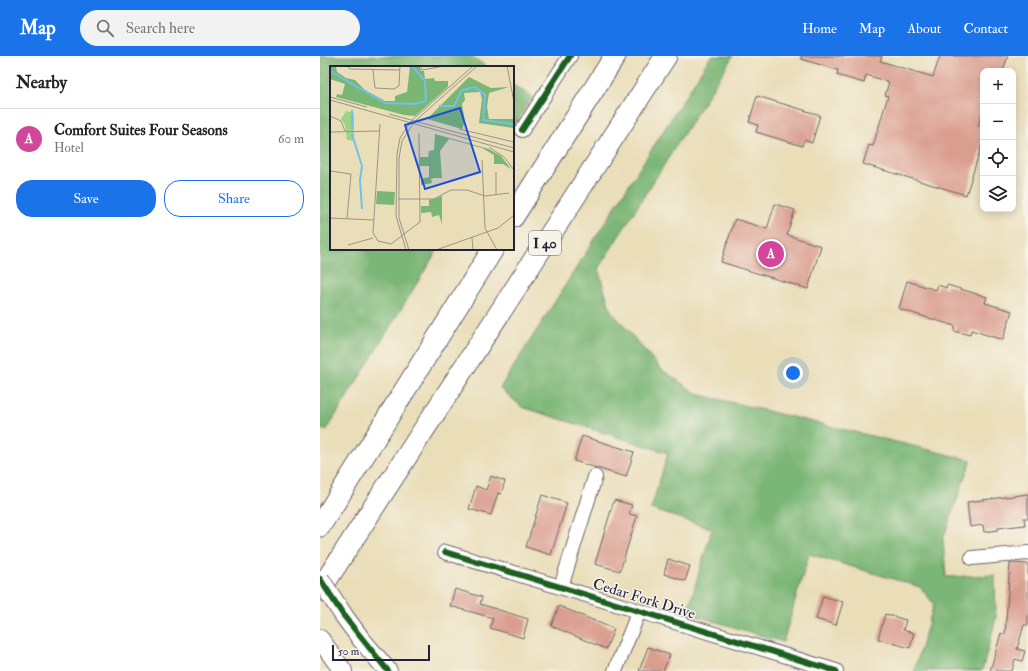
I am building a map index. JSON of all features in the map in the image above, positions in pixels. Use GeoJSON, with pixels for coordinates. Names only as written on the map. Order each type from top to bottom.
{"type":"FeatureCollection","features":[{"type":"Feature","properties":{"kind":"highway","name":"I 40"},"geometry":{"type":"LineString","coordinates":[[514,216],[615,56]]}},
{"type":"Feature","properties":{"kind":"highway","name":"I 40"},"geometry":{"type":"LineString","coordinates":[[320,590],[666,56]]}},
{"type":"Feature","properties":{"kind":"highway"},"geometry":{"type":"LineString","coordinates":[[320,526],[492,250]]}},
{"type":"Feature","properties":{"kind":"main road"},"geometry":{"type":"LineString","coordinates":[[320,580],[361,639],[388,671]]}},
{"type":"Feature","properties":{"kind":"main road"},"geometry":{"type":"LineString","coordinates":[[320,639],[343,670]]}},
{"type":"Feature","properties":{"kind":"street"},"geometry":{"type":"LineString","coordinates":[[522,130],[570,56]]}},
{"type":"Feature","properties":{"kind":"street"},"geometry":{"type":"LineString","coordinates":[[561,587],[595,477]]}},
{"type":"Feature","properties":{"kind":"street","name":"Cedar Fork Drive"},"geometry":{"type":"LineString","coordinates":[[445,552],[836,671]]}},
{"type":"Feature","properties":{"kind":"street"},"geometry":{"type":"LineString","coordinates":[[972,558],[1028,553]]}},
{"type":"Feature","properties":{"kind":"street"},"geometry":{"type":"LineString","coordinates":[[615,671],[639,611]]}},
{"type":"Feature","properties":{"kind":"green space"},"geometry":{"type":"Polygon","coordinates":[[[320,56],[471,56],[486,66],[330,66],[330,250],[437,250],[326,431],[320,428],[320,56]]]}},
{"type":"Feature","properties":{"kind":"green space"},"geometry":{"type":"Polygon","coordinates":[[[711,56],[733,56],[598,269],[611,311],[661,369],[697,394],[971,460],[943,539],[946,577],[995,575],[996,618],[982,671],[914,671],[934,604],[920,587],[809,554],[783,642],[687,613],[712,529],[651,509],[668,453],[522,407],[500,388],[711,56]]]}},
{"type":"Feature","properties":{"kind":"green space"},"geometry":{"type":"Polygon","coordinates":[[[514,86],[532,97],[514,126],[514,86]]]}},
{"type":"Feature","properties":{"kind":"building"},"geometry":{"type":"Polygon","coordinates":[[[801,56],[882,56],[880,61],[933,77],[940,56],[1008,56],[1004,68],[980,68],[980,120],[978,126],[980,127],[980,151],[966,195],[863,164],[869,145],[873,146],[888,96],[885,95],[889,82],[866,75],[864,83],[837,75],[838,70],[801,59],[801,56]]]}},
{"type":"Feature","properties":{"kind":"building"},"geometry":{"type":"Polygon","coordinates":[[[757,96],[820,115],[812,143],[804,140],[802,146],[756,132],[758,125],[749,122],[757,96]]]}},
{"type":"Feature","properties":{"kind":"building"},"geometry":{"type":"Polygon","coordinates":[[[775,204],[795,210],[787,235],[821,246],[808,289],[721,262],[735,219],[767,229],[775,204]]]}},
{"type":"Feature","properties":{"kind":"building"},"geometry":{"type":"Polygon","coordinates":[[[907,281],[936,290],[938,285],[946,288],[947,285],[987,297],[985,303],[1012,311],[1003,340],[971,330],[970,335],[954,331],[955,326],[899,309],[907,281]]]}},
{"type":"Feature","properties":{"kind":"building"},"geometry":{"type":"Polygon","coordinates":[[[582,436],[634,452],[626,477],[574,461],[582,436]]]}},
{"type":"Feature","properties":{"kind":"building"},"geometry":{"type":"Polygon","coordinates":[[[491,476],[505,481],[501,494],[498,493],[491,515],[469,509],[476,486],[486,490],[491,476]]]}},
{"type":"Feature","properties":{"kind":"building"},"geometry":{"type":"Polygon","coordinates":[[[1028,494],[1028,518],[1024,518],[1025,525],[998,528],[998,530],[984,532],[983,525],[970,527],[967,502],[1028,494]]]}},
{"type":"Feature","properties":{"kind":"building"},"geometry":{"type":"Polygon","coordinates":[[[542,495],[567,503],[551,555],[526,547],[542,495]]]}},
{"type":"Feature","properties":{"kind":"building"},"geometry":{"type":"Polygon","coordinates":[[[614,500],[632,505],[629,514],[637,516],[620,571],[595,564],[614,500]]]}},
{"type":"Feature","properties":{"kind":"building"},"geometry":{"type":"Polygon","coordinates":[[[668,559],[690,566],[685,581],[664,574],[668,559]]]}},
{"type":"Feature","properties":{"kind":"building"},"geometry":{"type":"Polygon","coordinates":[[[1010,563],[1028,564],[1028,625],[1024,625],[1017,649],[1025,651],[1022,661],[1015,659],[1012,671],[990,671],[1001,633],[1005,635],[1010,563]]]}},
{"type":"Feature","properties":{"kind":"building"},"geometry":{"type":"Polygon","coordinates":[[[455,589],[482,597],[480,604],[528,619],[523,638],[490,628],[493,618],[450,606],[455,589]]]}},
{"type":"Feature","properties":{"kind":"building"},"geometry":{"type":"Polygon","coordinates":[[[823,596],[843,602],[836,625],[816,619],[823,596]]]}},
{"type":"Feature","properties":{"kind":"building"},"geometry":{"type":"Polygon","coordinates":[[[559,606],[614,629],[606,649],[551,626],[559,606]]]}},
{"type":"Feature","properties":{"kind":"building"},"geometry":{"type":"Polygon","coordinates":[[[885,614],[906,620],[903,630],[914,633],[910,648],[878,639],[885,614]]]}},
{"type":"Feature","properties":{"kind":"building"},"geometry":{"type":"Polygon","coordinates":[[[648,647],[670,655],[663,671],[639,671],[648,647]]]}},
{"type":"Feature","properties":{"kind":"cycle path"},"geometry":{"type":"LineString","coordinates":[[522,130],[570,56]]}},
{"type":"Feature","properties":{"kind":"cycle path"},"geometry":{"type":"LineString","coordinates":[[445,552],[836,671]]}},
{"type":"Feature","properties":{"kind":"cycle path"},"geometry":{"type":"LineString","coordinates":[[320,579],[344,616],[388,671]]}},
{"type":"Feature","properties":{"kind":"place","name":"Comfort Suites Four Seasons"},"geometry":{"type":"Point","coordinates":[771,254]}}]}
